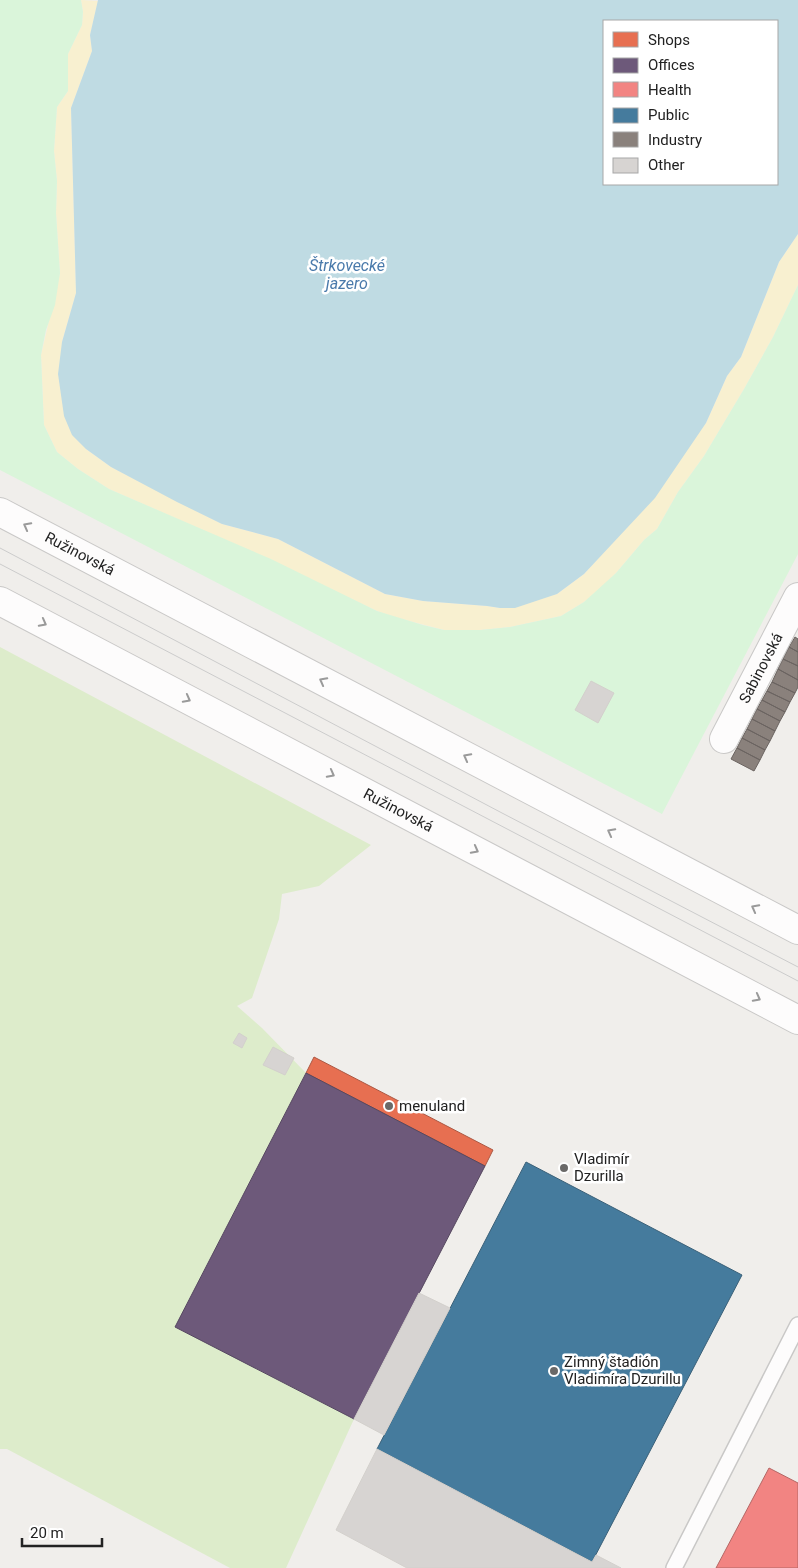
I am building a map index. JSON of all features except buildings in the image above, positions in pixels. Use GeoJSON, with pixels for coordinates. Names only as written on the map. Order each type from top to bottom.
{"type":"FeatureCollection","features":[{"type":"Feature","properties":{"kind":"street","name":"Ružinovská"},"geometry":{"type":"LineString","coordinates":[[0,512],[798,930]]}},
{"type":"Feature","properties":{"kind":"street","name":"Sabinovská"},"geometry":{"type":"LineString","coordinates":[[724,739],[798,597]]}},
{"type":"Feature","properties":{"kind":"street","name":"Ružinovská"},"geometry":{"type":"LineString","coordinates":[[0,601],[798,1020]]}},
{"type":"Feature","properties":{"kind":"lane"},"geometry":{"type":"LineString","coordinates":[[674,1568],[798,1325]]}},
{"type":"Feature","properties":{"kind":"green space"},"geometry":{"type":"Polygon","coordinates":[[[0,0],[81,0],[83,12],[82,25],[68,54],[68,91],[57,107],[54,151],[57,181],[56,213],[60,273],[55,305],[46,330],[41,355],[44,425],[57,452],[78,469],[109,489],[271,559],[377,611],[444,630],[480,630],[510,627],[561,616],[584,602],[616,573],[644,540],[657,529],[678,492],[704,456],[744,389],[773,337],[798,285],[798,554],[662,814],[0,470],[0,0]]]}},
{"type":"Feature","properties":{"kind":"green space"},"geometry":{"type":"Polygon","coordinates":[[[0,647],[371,845],[319,886],[282,894],[279,919],[252,998],[237,1006],[262,1028],[306,1073],[175,1327],[354,1419],[286,1568],[230,1568],[7,1449],[0,1449],[0,647]]]}},
{"type":"Feature","properties":{"kind":"sand"},"geometry":{"type":"Polygon","coordinates":[[[81,0],[98,1],[90,35],[92,51],[71,108],[76,293],[62,342],[86,449],[111,467],[222,524],[278,539],[385,594],[423,601],[500,608],[557,594],[584,574],[612,543],[706,423],[727,376],[741,357],[779,262],[798,234],[798,285],[773,337],[744,389],[704,456],[678,492],[657,529],[644,540],[599,590],[561,616],[510,627],[480,630],[444,630],[377,611],[246,549],[109,489],[78,469],[57,452],[44,425],[41,355],[60,273],[56,213],[57,181],[54,151],[57,107],[68,91],[68,54],[82,25],[83,12],[81,0]]]}},
{"type":"Feature","properties":{"kind":"water","name":"Štrkovecké jazero"},"geometry":{"type":"Polygon","coordinates":[[[98,0],[798,0],[798,234],[779,262],[741,357],[727,376],[706,423],[655,498],[584,574],[557,594],[515,608],[423,601],[385,594],[278,539],[222,524],[177,502],[111,467],[86,449],[72,435],[64,416],[58,374],[62,342],[76,293],[71,108],[92,51],[90,35],[98,0]]]}},
{"type":"Feature","properties":{"kind":"tram line"},"geometry":{"type":"LineString","coordinates":[[0,548],[798,967]]}},
{"type":"Feature","properties":{"kind":"tram line"},"geometry":{"type":"LineString","coordinates":[[0,564],[798,981]]}},
{"type":"Feature","properties":{"kind":"place","name":"menuland"},"geometry":{"type":"Point","coordinates":[389,1106]}},
{"type":"Feature","properties":{"kind":"place","name":"Vladimír Dzurilla"},"geometry":{"type":"Point","coordinates":[564,1168]}},
{"type":"Feature","properties":{"kind":"place","name":"Zimný štadión Vladimíra Dzurillu"},"geometry":{"type":"Point","coordinates":[554,1371]}}]}
